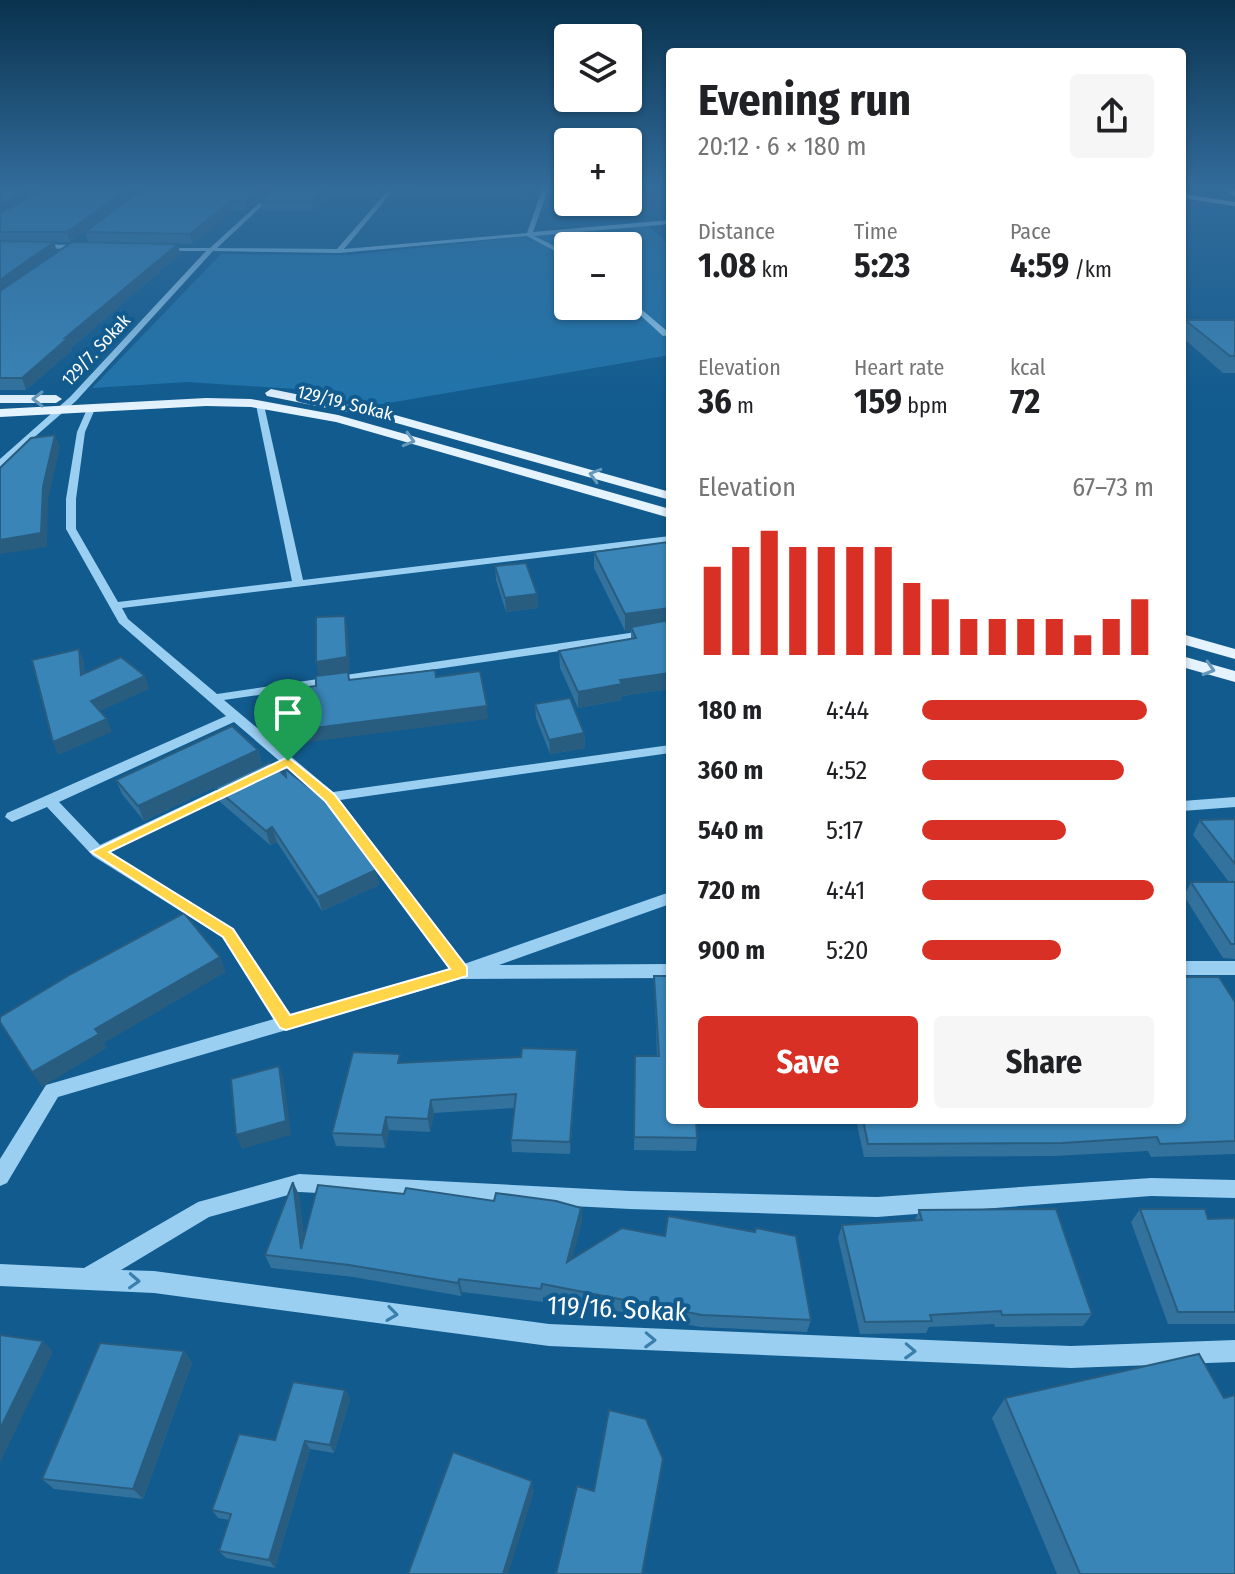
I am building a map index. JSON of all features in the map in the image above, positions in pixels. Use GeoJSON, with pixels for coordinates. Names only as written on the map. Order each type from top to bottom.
{"type":"FeatureCollection","features":[{"type":"Feature","properties":{"kind":"main road","name":"129/19. Sokak"},"geometry":{"type":"LineString","coordinates":[[0,399],[73,399],[249,390],[317,400],[666,495]]}},
{"type":"Feature","properties":{"kind":"main road","name":"129/19. Sokak"},"geometry":{"type":"LineString","coordinates":[[0,413],[206,402],[260,405],[338,419],[666,513]]}},
{"type":"Feature","properties":{"kind":"main road"},"geometry":{"type":"LineString","coordinates":[[1186,640],[1235,654]]}},
{"type":"Feature","properties":{"kind":"main road"},"geometry":{"type":"LineString","coordinates":[[1186,662],[1235,677]]}},
{"type":"Feature","properties":{"kind":"street","name":"129/7. Sokak"},"geometry":{"type":"LineString","coordinates":[[0,464],[73,399],[201,260]]}},
{"type":"Feature","properties":{"kind":"street"},"geometry":{"type":"LineString","coordinates":[[642,312],[666,332]]}},
{"type":"Feature","properties":{"kind":"street"},"geometry":{"type":"LineString","coordinates":[[260,405],[298,584]]}},
{"type":"Feature","properties":{"kind":"street"},"geometry":{"type":"LineString","coordinates":[[91,409],[81,432],[71,499],[71,529],[123,621],[236,716],[282,764],[330,797],[461,972]]}},
{"type":"Feature","properties":{"kind":"street"},"geometry":{"type":"LineString","coordinates":[[114,606],[666,539]]}},
{"type":"Feature","properties":{"kind":"street"},"geometry":{"type":"LineString","coordinates":[[215,698],[666,632]]}},
{"type":"Feature","properties":{"kind":"street"},"geometry":{"type":"LineString","coordinates":[[12,817],[236,716]]}},
{"type":"Feature","properties":{"kind":"street"},"geometry":{"type":"LineString","coordinates":[[330,797],[666,750]]}},
{"type":"Feature","properties":{"kind":"street"},"geometry":{"type":"LineString","coordinates":[[98,852],[248,781]]}},
{"type":"Feature","properties":{"kind":"street"},"geometry":{"type":"LineString","coordinates":[[49,800],[98,852],[228,933],[286,1023]]}},
{"type":"Feature","properties":{"kind":"street"},"geometry":{"type":"LineString","coordinates":[[1186,806],[1235,802]]}},
{"type":"Feature","properties":{"kind":"street"},"geometry":{"type":"LineString","coordinates":[[0,1177],[52,1091],[461,972],[666,899]]}},
{"type":"Feature","properties":{"kind":"street"},"geometry":{"type":"LineString","coordinates":[[1186,968],[1235,968]]}},
{"type":"Feature","properties":{"kind":"street"},"geometry":{"type":"LineString","coordinates":[[1209,968],[1222,988]]}},
{"type":"Feature","properties":{"kind":"street"},"geometry":{"type":"LineString","coordinates":[[461,972],[666,971]]}},
{"type":"Feature","properties":{"kind":"street"},"geometry":{"type":"LineString","coordinates":[[85,1279],[205,1209],[299,1183],[630,1200],[877,1207],[1151,1187],[1235,1189]]}},
{"type":"Feature","properties":{"kind":"street","name":"119/16. Sokak"},"geometry":{"type":"LineString","coordinates":[[0,1275],[154,1282],[549,1335],[1071,1357],[1235,1351]]}},
{"type":"Feature","properties":{"kind":"shaded area"},"geometry":{"type":"Polygon","coordinates":[[[215,260],[554,260],[554,320],[642,320],[642,260],[666,260],[666,356],[371,406],[296,389],[187,382],[92,388],[215,260]]]}},
{"type":"Feature","properties":{"kind":"building"},"geometry":{"type":"Polygon","coordinates":[[[0,260],[28,260],[0,280],[0,260]]]}},
{"type":"Feature","properties":{"kind":"building"},"geometry":{"type":"Polygon","coordinates":[[[45,260],[158,260],[22,378],[0,378],[0,291],[45,260]]]}},
{"type":"Feature","properties":{"kind":"building"},"geometry":{"type":"Polygon","coordinates":[[[1186,320],[1235,320],[1235,356],[1230,356],[1186,320]]]}},
{"type":"Feature","properties":{"kind":"building"},"geometry":{"type":"Polygon","coordinates":[[[55,435],[43,487],[41,533],[0,540],[0,468],[31,438],[55,435]]]}},
{"type":"Feature","properties":{"kind":"building"},"geometry":{"type":"Polygon","coordinates":[[[666,542],[666,609],[625,614],[594,552],[666,542]]]}},
{"type":"Feature","properties":{"kind":"building"},"geometry":{"type":"Polygon","coordinates":[[[526,563],[537,594],[505,598],[495,566],[526,563]]]}},
{"type":"Feature","properties":{"kind":"building"},"geometry":{"type":"Polygon","coordinates":[[[345,616],[347,657],[316,662],[316,617],[345,616]]]}},
{"type":"Feature","properties":{"kind":"building"},"geometry":{"type":"Polygon","coordinates":[[[666,621],[666,674],[620,680],[622,684],[578,692],[559,651],[636,638],[631,627],[666,621]]]}},
{"type":"Feature","properties":{"kind":"building"},"geometry":{"type":"Polygon","coordinates":[[[79,649],[81,675],[121,657],[145,676],[91,701],[107,719],[53,742],[32,660],[79,649]]]}},
{"type":"Feature","properties":{"kind":"building"},"geometry":{"type":"Polygon","coordinates":[[[435,670],[436,677],[480,671],[487,706],[283,732],[280,691],[316,686],[316,676],[348,672],[349,680],[435,670]]]}},
{"type":"Feature","properties":{"kind":"building"},"geometry":{"type":"Polygon","coordinates":[[[570,698],[584,733],[549,740],[535,704],[570,698]]]}},
{"type":"Feature","properties":{"kind":"building"},"geometry":{"type":"Polygon","coordinates":[[[232,726],[258,750],[138,806],[116,780],[232,726]]]}},
{"type":"Feature","properties":{"kind":"building"},"geometry":{"type":"Polygon","coordinates":[[[270,762],[286,777],[285,769],[324,799],[376,870],[318,897],[272,827],[266,831],[215,788],[270,762]]]}},
{"type":"Feature","properties":{"kind":"building"},"geometry":{"type":"Polygon","coordinates":[[[1235,819],[1235,864],[1200,820],[1235,819]]]}},
{"type":"Feature","properties":{"kind":"building"},"geometry":{"type":"Polygon","coordinates":[[[1191,882],[1235,882],[1235,944],[1231,944],[1191,882]]]}},
{"type":"Feature","properties":{"kind":"building"},"geometry":{"type":"Polygon","coordinates":[[[184,913],[220,957],[95,1029],[99,1034],[32,1072],[0,1022],[0,1017],[71,974],[184,913]]]}},
{"type":"Feature","properties":{"kind":"building"},"geometry":{"type":"Polygon","coordinates":[[[654,976],[666,976],[666,1124],[696,1124],[697,1138],[634,1137],[635,1056],[659,1056],[654,976]]]}},
{"type":"Feature","properties":{"kind":"building"},"geometry":{"type":"Polygon","coordinates":[[[1186,977],[1219,977],[1235,1002],[1235,1141],[1160,1144],[1157,1137],[1062,1143],[868,1144],[864,1124],[1186,1124],[1186,977]]]}},
{"type":"Feature","properties":{"kind":"building"},"geometry":{"type":"Polygon","coordinates":[[[522,1048],[577,1050],[570,1142],[511,1140],[516,1094],[431,1100],[428,1119],[386,1117],[382,1135],[332,1133],[353,1052],[400,1054],[398,1063],[521,1057],[522,1048]]]}},
{"type":"Feature","properties":{"kind":"building"},"geometry":{"type":"Polygon","coordinates":[[[279,1066],[286,1121],[236,1135],[231,1079],[279,1066]]]}},
{"type":"Feature","properties":{"kind":"building"},"geometry":{"type":"Polygon","coordinates":[[[293,1182],[301,1249],[318,1185],[404,1194],[406,1188],[494,1201],[496,1193],[556,1201],[581,1208],[567,1262],[622,1228],[665,1236],[668,1216],[796,1236],[811,1320],[702,1315],[542,1284],[541,1289],[459,1279],[458,1283],[265,1255],[293,1182]]]}},
{"type":"Feature","properties":{"kind":"building"},"geometry":{"type":"Polygon","coordinates":[[[1056,1209],[1092,1314],[1002,1315],[1001,1311],[930,1315],[932,1321],[865,1322],[842,1225],[922,1220],[919,1210],[1056,1209]]]}},
{"type":"Feature","properties":{"kind":"building"},"geometry":{"type":"Polygon","coordinates":[[[1140,1209],[1205,1209],[1208,1219],[1235,1218],[1235,1312],[1178,1312],[1140,1209]]]}},
{"type":"Feature","properties":{"kind":"building"},"geometry":{"type":"Polygon","coordinates":[[[0,1335],[43,1341],[0,1429],[0,1335]]]}},
{"type":"Feature","properties":{"kind":"building"},"geometry":{"type":"Polygon","coordinates":[[[100,1343],[184,1351],[133,1489],[42,1479],[100,1343]]]}},
{"type":"Feature","properties":{"kind":"building"},"geometry":{"type":"Polygon","coordinates":[[[1199,1354],[1224,1398],[1235,1395],[1235,1574],[1080,1574],[1005,1398],[1199,1354]]]}},
{"type":"Feature","properties":{"kind":"building"},"geometry":{"type":"Polygon","coordinates":[[[293,1382],[345,1390],[330,1445],[305,1441],[269,1560],[219,1551],[231,1514],[212,1510],[239,1434],[275,1440],[293,1382]]]}},
{"type":"Feature","properties":{"kind":"building"},"geometry":{"type":"Polygon","coordinates":[[[609,1410],[646,1419],[663,1459],[642,1574],[556,1574],[577,1486],[594,1491],[609,1410]]]}},
{"type":"Feature","properties":{"kind":"building"},"geometry":{"type":"Polygon","coordinates":[[[453,1452],[532,1481],[503,1574],[408,1574],[453,1452]]]}},
{"type":"Feature","properties":{"kind":"route"},"geometry":{"type":"LineString","coordinates":[[288,761],[330,797],[461,972],[286,1023],[228,933],[98,852],[288,761]]}}]}
